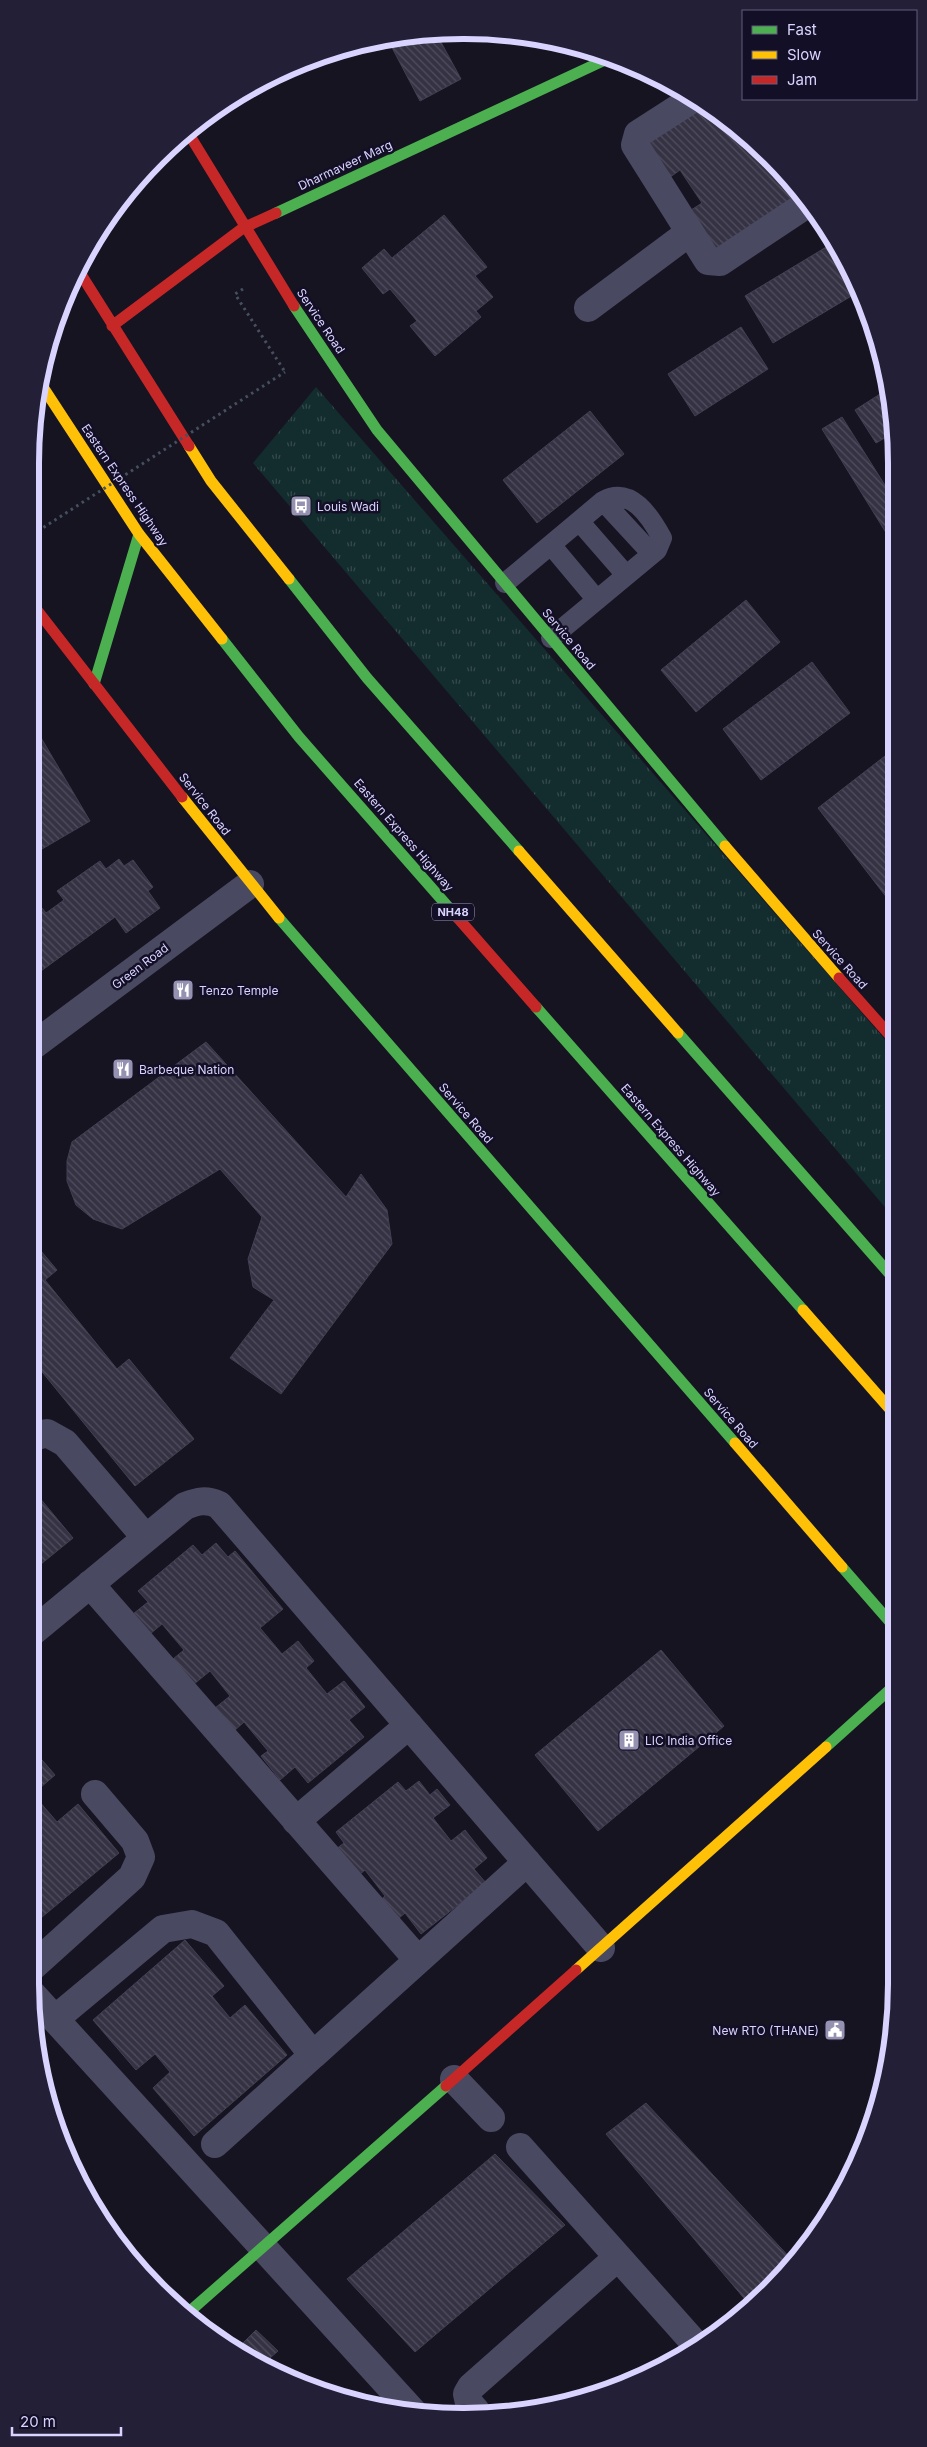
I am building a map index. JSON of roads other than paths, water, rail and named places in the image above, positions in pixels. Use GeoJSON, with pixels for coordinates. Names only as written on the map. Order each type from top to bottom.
{"type":"FeatureCollection","features":[{"type":"Feature","properties":{"kind":"main road","name":"Dharmaveer Marg"},"geometry":{"type":"LineString","coordinates":[[112,326],[243,228],[601,62]]}},
{"type":"Feature","properties":{"kind":"main road","name":"Service Road"},"geometry":{"type":"LineString","coordinates":[[192,137],[243,228],[377,430],[766,896],[888,1033]]}},
{"type":"Feature","properties":{"kind":"main road"},"geometry":{"type":"LineString","coordinates":[[82,277],[211,481],[367,678],[888,1272]]}},
{"type":"Feature","properties":{"kind":"main road","name":"Eastern Express Highway"},"geometry":{"type":"LineString","coordinates":[[45,392],[138,534],[299,737],[888,1407]]}},
{"type":"Feature","properties":{"kind":"main road"},"geometry":{"type":"LineString","coordinates":[[94,684],[138,534]]}},
{"type":"Feature","properties":{"kind":"main road","name":"Service Road"},"geometry":{"type":"LineString","coordinates":[[39,613],[250,884],[888,1620]]}},
{"type":"Feature","properties":{"kind":"main road"},"geometry":{"type":"LineString","coordinates":[[192,2310],[264,2248],[888,1691]]}},
{"type":"Feature","properties":{"kind":"street"},"geometry":{"type":"LineString","coordinates":[[687,103],[638,134],[635,145],[708,261],[720,262],[802,207]]}},
{"type":"Feature","properties":{"kind":"street"},"geometry":{"type":"LineString","coordinates":[[588,308],[690,232]]}},
{"type":"Feature","properties":{"kind":"street","name":"Green Road"},"geometry":{"type":"LineString","coordinates":[[39,1041],[250,884]]}},
{"type":"Feature","properties":{"kind":"street"},"geometry":{"type":"LineString","coordinates":[[39,1435],[47,1433],[65,1443],[146,1538]]}},
{"type":"Feature","properties":{"kind":"street"},"geometry":{"type":"LineString","coordinates":[[39,1626],[185,1506],[198,1501],[210,1501],[219,1505],[601,1948]]}},
{"type":"Feature","properties":{"kind":"street"},"geometry":{"type":"LineString","coordinates":[[90,1584],[418,1960]]}},
{"type":"Feature","properties":{"kind":"street"},"geometry":{"type":"LineString","coordinates":[[296,1821],[409,1725]]}},
{"type":"Feature","properties":{"kind":"street"},"geometry":{"type":"LineString","coordinates":[[39,1961],[132,1877],[141,1858],[135,1841],[95,1794]]}},
{"type":"Feature","properties":{"kind":"street"},"geometry":{"type":"LineString","coordinates":[[216,2144],[527,1862]]}},
{"type":"Feature","properties":{"kind":"street"},"geometry":{"type":"LineString","coordinates":[[55,2019],[163,1928],[192,1924],[216,1933],[313,2055]]}},
{"type":"Feature","properties":{"kind":"street"},"geometry":{"type":"LineString","coordinates":[[40,2002],[406,2405]]}},
{"type":"Feature","properties":{"kind":"street"},"geometry":{"type":"LineString","coordinates":[[454,2079],[491,2118]]}},
{"type":"Feature","properties":{"kind":"street"},"geometry":{"type":"LineString","coordinates":[[520,2147],[693,2341]]}},
{"type":"Feature","properties":{"kind":"street"},"geometry":{"type":"LineString","coordinates":[[473,2408],[469,2403],[467,2394],[471,2388],[618,2257]]}},
{"type":"Feature","properties":{"kind":"lane"},"geometry":{"type":"LineString","coordinates":[[505,583],[603,501],[613,496],[619,496],[637,504],[662,538],[656,550],[551,638]]}},
{"type":"Feature","properties":{"kind":"lane"},"geometry":{"type":"LineString","coordinates":[[579,521],[626,575]]}},
{"type":"Feature","properties":{"kind":"lane"},"geometry":{"type":"LineString","coordinates":[[551,545],[597,600]]}},
{"type":"Feature","properties":{"kind":"place","name":"Louis Wadi"},"geometry":{"type":"Point","coordinates":[301,506]}},
{"type":"Feature","properties":{"kind":"place","name":"Tenzo Temple"},"geometry":{"type":"Point","coordinates":[183,990]}},
{"type":"Feature","properties":{"kind":"place","name":"Barbeque Nation"},"geometry":{"type":"Point","coordinates":[123,1069]}},
{"type":"Feature","properties":{"kind":"place","name":"LIC India Office"},"geometry":{"type":"Point","coordinates":[629,1740]}},
{"type":"Feature","properties":{"kind":"place","name":"New RTO (THANE)"},"geometry":{"type":"Point","coordinates":[835,2030]}}]}
